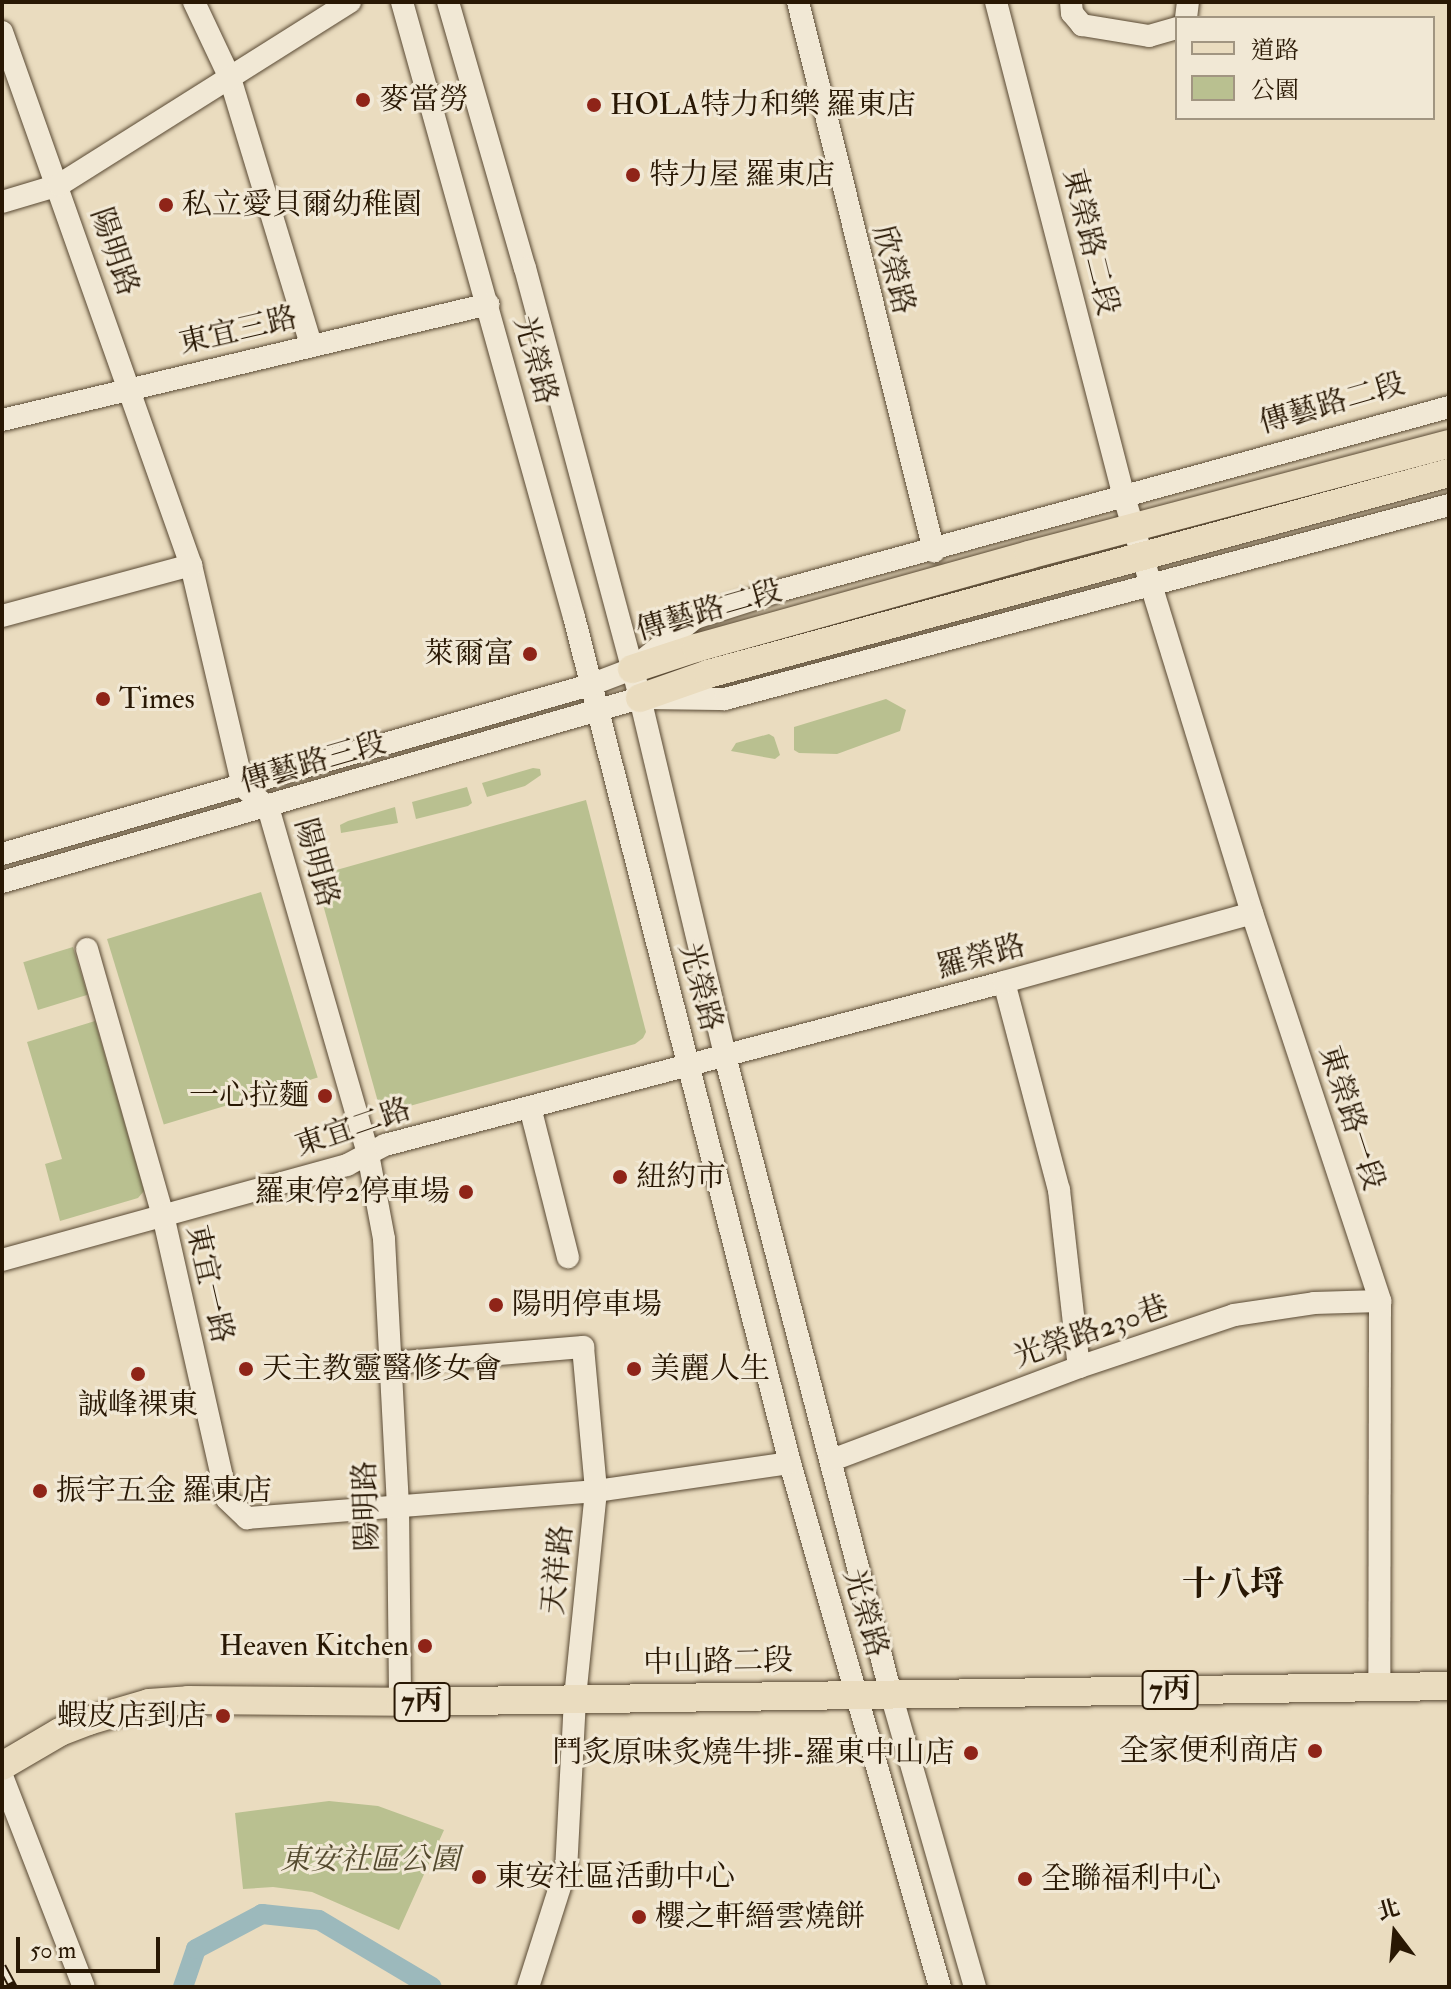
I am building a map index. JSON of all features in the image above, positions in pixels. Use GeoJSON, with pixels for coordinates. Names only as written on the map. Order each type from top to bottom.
{"type":"FeatureCollection","features":[{"type":"Feature","properties":{"kind":"main road","name":"傳藝路二段"},"geometry":{"type":"LineString","coordinates":[[640,698],[708,674],[1449,444]]}},
{"type":"Feature","properties":{"kind":"main road","name":"傳藝路二段"},"geometry":{"type":"LineString","coordinates":[[632,669],[696,648],[1138,540],[1449,473]]}},
{"type":"Feature","properties":{"kind":"main road","name":"中山路二段"},"geometry":{"type":"LineString","coordinates":[[2,1766],[60,1732],[149,1703],[1449,1686]]}},
{"type":"Feature","properties":{"kind":"street"},"geometry":{"type":"LineString","coordinates":[[194,2],[230,78],[311,345]]}},
{"type":"Feature","properties":{"kind":"street"},"geometry":{"type":"LineString","coordinates":[[2,202],[59,185],[350,2]]}},
{"type":"Feature","properties":{"kind":"street","name":"光榮路"},"geometry":{"type":"LineString","coordinates":[[402,2],[488,304],[590,685],[790,1463],[940,1987]]}},
{"type":"Feature","properties":{"kind":"street","name":"光榮路"},"geometry":{"type":"LineString","coordinates":[[448,2],[525,268],[640,698],[725,1056],[891,1694],[975,1987]]}},
{"type":"Feature","properties":{"kind":"street","name":"欣榮路"},"geometry":{"type":"LineString","coordinates":[[798,2],[934,551]]}},
{"type":"Feature","properties":{"kind":"street","name":"東榮路二段"},"geometry":{"type":"LineString","coordinates":[[996,2],[1124,497],[1138,540]]}},
{"type":"Feature","properties":{"kind":"street"},"geometry":{"type":"LineString","coordinates":[[1071,2],[1072,13],[1082,25],[1149,36],[1175,29]]}},
{"type":"Feature","properties":{"kind":"street","name":"陽明路"},"geometry":{"type":"LineString","coordinates":[[2,32],[59,185],[191,565],[243,787],[268,807],[368,1154],[384,1239],[398,1504],[400,1702]]}},
{"type":"Feature","properties":{"kind":"street","name":"東宜三路"},"geometry":{"type":"LineString","coordinates":[[2,420],[488,304]]}},
{"type":"Feature","properties":{"kind":"street","name":"傳藝路二段"},"geometry":{"type":"LineString","coordinates":[[632,669],[695,618],[782,590],[934,551],[1449,407]]}},
{"type":"Feature","properties":{"kind":"street"},"geometry":{"type":"LineString","coordinates":[[640,698],[725,699],[1449,505]]}},
{"type":"Feature","properties":{"kind":"street","name":"東榮路一段"},"geometry":{"type":"LineString","coordinates":[[1138,540],[1252,913],[1380,1301],[1379,1687]]}},
{"type":"Feature","properties":{"kind":"street"},"geometry":{"type":"LineString","coordinates":[[2,616],[191,565]]}},
{"type":"Feature","properties":{"kind":"street","name":"傳藝路三段"},"geometry":{"type":"LineString","coordinates":[[2,854],[243,787],[590,685],[632,669]]}},
{"type":"Feature","properties":{"kind":"street","name":"傳藝路三段"},"geometry":{"type":"LineString","coordinates":[[2,882],[640,698]]}},
{"type":"Feature","properties":{"kind":"street","name":"羅榮路"},"geometry":{"type":"LineString","coordinates":[[725,1056],[1252,913]]}},
{"type":"Feature","properties":{"kind":"street","name":"東宜一路"},"geometry":{"type":"LineString","coordinates":[[87,949],[163,1215],[227,1499],[247,1518],[596,1491],[790,1463]]}},
{"type":"Feature","properties":{"kind":"street"},"geometry":{"type":"LineString","coordinates":[[1004,982],[1059,1190],[1079,1367]]}},
{"type":"Feature","properties":{"kind":"street","name":"東宜二路"},"geometry":{"type":"LineString","coordinates":[[2,1260],[347,1165],[385,1145],[725,1056]]}},
{"type":"Feature","properties":{"kind":"street"},"geometry":{"type":"LineString","coordinates":[[530,1107],[568,1257]]}},
{"type":"Feature","properties":{"kind":"street","name":"光榮路230巷"},"geometry":{"type":"LineString","coordinates":[[832,1460],[1079,1367],[1234,1315],[1314,1303],[1380,1301]]}},
{"type":"Feature","properties":{"kind":"street","name":"天祥路"},"geometry":{"type":"LineString","coordinates":[[391,1363],[583,1347],[596,1491],[575,1699],[566,1868],[528,1987]]}},
{"type":"Feature","properties":{"kind":"street"},"geometry":{"type":"LineString","coordinates":[[2,1776],[84,1987]]}},
{"type":"Feature","properties":{"kind":"green space"},"geometry":{"type":"Polygon","coordinates":[[[886,699],[906,710],[900,731],[837,754],[799,753],[794,750],[794,727],[886,699]]]}},
{"type":"Feature","properties":{"kind":"green space"},"geometry":{"type":"Polygon","coordinates":[[[769,734],[774,737],[780,755],[775,759],[731,751],[736,743],[769,734]]]}},
{"type":"Feature","properties":{"kind":"green space"},"geometry":{"type":"Polygon","coordinates":[[[533,768],[540,769],[541,775],[525,786],[487,797],[482,783],[533,768]]]}},
{"type":"Feature","properties":{"kind":"green space"},"geometry":{"type":"Polygon","coordinates":[[[467,787],[472,803],[468,806],[416,819],[412,802],[467,787]]]}},
{"type":"Feature","properties":{"kind":"green space"},"geometry":{"type":"Polygon","coordinates":[[[586,800],[646,1032],[643,1038],[635,1044],[395,1110],[385,1109],[378,1102],[315,876],[586,800]]]}},
{"type":"Feature","properties":{"kind":"green space"},"geometry":{"type":"Polygon","coordinates":[[[395,807],[398,823],[341,833],[340,825],[348,821],[395,807]]]}},
{"type":"Feature","properties":{"kind":"green space"},"geometry":{"type":"Polygon","coordinates":[[[261,892],[318,1078],[164,1125],[107,939],[261,892]]]}},
{"type":"Feature","properties":{"kind":"green space"},"geometry":{"type":"Polygon","coordinates":[[[73,947],[88,995],[38,1010],[23,962],[73,947]]]}},
{"type":"Feature","properties":{"kind":"green space"},"geometry":{"type":"Polygon","coordinates":[[[95,1021],[144,1191],[138,1198],[60,1221],[45,1164],[62,1159],[27,1042],[95,1021]]]}},
{"type":"Feature","properties":{"kind":"green space","name":"東安社區公園"},"geometry":{"type":"Polygon","coordinates":[[[329,1801],[378,1806],[444,1830],[399,1930],[312,1892],[273,1887],[243,1889],[235,1813],[329,1801]]]}},
{"type":"Feature","properties":{"kind":"waterway"},"geometry":{"type":"LineString","coordinates":[[183,1987],[196,1949],[262,1914],[319,1920],[432,1987]]}},
{"type":"Feature","properties":{"kind":"railway"},"geometry":{"type":"LineString","coordinates":[[2,1966],[13,1987]]}},
{"type":"Feature","properties":{"kind":"place","name":"麥當勞"},"geometry":{"type":"Point","coordinates":[363,100]}},
{"type":"Feature","properties":{"kind":"place","name":"HOLA特力和樂 羅東店"},"geometry":{"type":"Point","coordinates":[594,105]}},
{"type":"Feature","properties":{"kind":"place","name":"特力屋 羅東店"},"geometry":{"type":"Point","coordinates":[633,175]}},
{"type":"Feature","properties":{"kind":"place","name":"私立愛貝爾幼稚園"},"geometry":{"type":"Point","coordinates":[166,205]}},
{"type":"Feature","properties":{"kind":"place","name":"萊爾富"},"geometry":{"type":"Point","coordinates":[530,654]}},
{"type":"Feature","properties":{"kind":"place","name":"Times"},"geometry":{"type":"Point","coordinates":[103,699]}},
{"type":"Feature","properties":{"kind":"place","name":"一心拉麵"},"geometry":{"type":"Point","coordinates":[325,1096]}},
{"type":"Feature","properties":{"kind":"place","name":"紐約市"},"geometry":{"type":"Point","coordinates":[620,1177]}},
{"type":"Feature","properties":{"kind":"place","name":"羅東停2停車場"},"geometry":{"type":"Point","coordinates":[466,1192]}},
{"type":"Feature","properties":{"kind":"place","name":"陽明停車場"},"geometry":{"type":"Point","coordinates":[496,1305]}},
{"type":"Feature","properties":{"kind":"place","name":"天主教靈醫修女會"},"geometry":{"type":"Point","coordinates":[246,1369]}},
{"type":"Feature","properties":{"kind":"place","name":"美麗人生"},"geometry":{"type":"Point","coordinates":[634,1369]}},
{"type":"Feature","properties":{"kind":"place","name":"誠峰裸東"},"geometry":{"type":"Point","coordinates":[138,1374]}},
{"type":"Feature","properties":{"kind":"place","name":"振宇五金 羅東店"},"geometry":{"type":"Point","coordinates":[40,1491]}},
{"type":"Feature","properties":{"kind":"place","name":"Heaven Kitchen"},"geometry":{"type":"Point","coordinates":[425,1646]}},
{"type":"Feature","properties":{"kind":"place","name":"蝦皮店到店"},"geometry":{"type":"Point","coordinates":[223,1716]}},
{"type":"Feature","properties":{"kind":"place","name":"全家便利商店"},"geometry":{"type":"Point","coordinates":[1315,1751]}},
{"type":"Feature","properties":{"kind":"place","name":"鬥炙原味炙燒牛排-羅東中山店"},"geometry":{"type":"Point","coordinates":[971,1753]}},
{"type":"Feature","properties":{"kind":"place","name":"東安社區活動中心"},"geometry":{"type":"Point","coordinates":[479,1877]}},
{"type":"Feature","properties":{"kind":"place","name":"全聯福利中心"},"geometry":{"type":"Point","coordinates":[1025,1879]}},
{"type":"Feature","properties":{"kind":"place","name":"櫻之軒縉雲燒餅"},"geometry":{"type":"Point","coordinates":[639,1917]}},
{"type":"Feature","properties":{"kind":"district","name":"十八埒"},"geometry":{"type":"Point","coordinates":[1233,1585]}}]}
